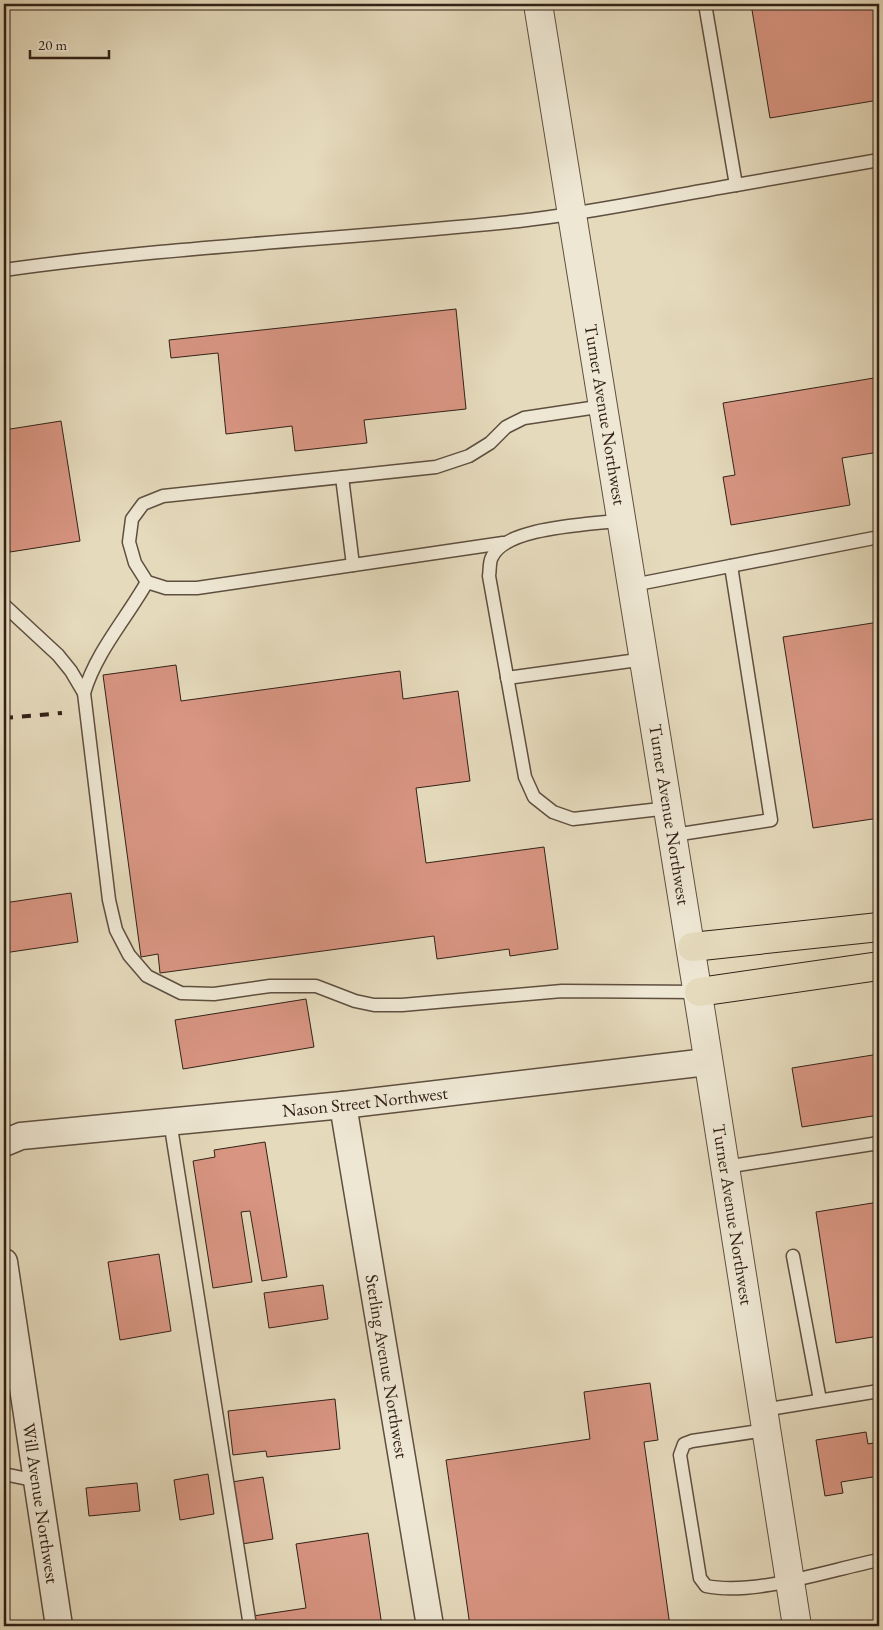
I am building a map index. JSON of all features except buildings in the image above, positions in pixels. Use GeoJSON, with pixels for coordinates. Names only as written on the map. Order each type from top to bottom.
{"type":"FeatureCollection","features":[{"type":"Feature","properties":{"kind":"highway"},"geometry":{"type":"LineString","coordinates":[[692,948],[879,927]]}},
{"type":"Feature","properties":{"kind":"highway"},"geometry":{"type":"LineString","coordinates":[[698,992],[879,966]]}},
{"type":"Feature","properties":{"kind":"street","name":"Turner Avenue Northwest"},"geometry":{"type":"LineString","coordinates":[[538,4],[674,835],[797,1626]]}},
{"type":"Feature","properties":{"kind":"street","name":"Nason Street Northwest"},"geometry":{"type":"LineString","coordinates":[[12,1139],[170,1121],[344,1105],[708,1062]]}},
{"type":"Feature","properties":{"kind":"street","name":"Sterling Avenue Northwest"},"geometry":{"type":"LineString","coordinates":[[344,1105],[430,1626]]}},
{"type":"Feature","properties":{"kind":"street","name":"Will Avenue Northwest"},"geometry":{"type":"LineString","coordinates":[[4,1262],[7,1308],[37,1481],[59,1626]]}},
{"type":"Feature","properties":{"kind":"lane"},"geometry":{"type":"LineString","coordinates":[[705,4],[736,184]]}},
{"type":"Feature","properties":{"kind":"lane"},"geometry":{"type":"LineString","coordinates":[[4,270],[102,258],[491,223],[573,213],[879,160]]}},
{"type":"Feature","properties":{"kind":"lane"},"geometry":{"type":"LineString","coordinates":[[604,406],[524,418],[506,427],[490,443],[469,456],[436,467],[163,496],[143,504],[132,519],[129,542],[135,563],[147,582],[166,588],[197,588],[503,543],[525,533],[622,520]]}},
{"type":"Feature","properties":{"kind":"lane"},"geometry":{"type":"LineString","coordinates":[[342,477],[353,565]]}},
{"type":"Feature","properties":{"kind":"lane"},"geometry":{"type":"LineString","coordinates":[[633,585],[879,537]]}},
{"type":"Feature","properties":{"kind":"lane"},"geometry":{"type":"LineString","coordinates":[[503,543],[492,557],[489,576],[525,777],[534,797],[553,812],[573,819],[669,808]]}},
{"type":"Feature","properties":{"kind":"lane"},"geometry":{"type":"LineString","coordinates":[[674,835],[771,820],[731,566]]}},
{"type":"Feature","properties":{"kind":"lane"},"geometry":{"type":"LineString","coordinates":[[147,582],[131,610],[90,671],[84,693],[105,871],[116,930],[129,955],[147,976],[181,994],[214,994],[270,986],[316,986],[355,1000],[374,1004],[402,1005],[562,991],[698,992]]}},
{"type":"Feature","properties":{"kind":"lane"},"geometry":{"type":"LineString","coordinates":[[4,605],[58,655],[71,671],[84,693]]}},
{"type":"Feature","properties":{"kind":"lane"},"geometry":{"type":"LineString","coordinates":[[507,678],[645,659]]}},
{"type":"Feature","properties":{"kind":"lane"},"geometry":{"type":"LineString","coordinates":[[170,1121],[250,1626]]}},
{"type":"Feature","properties":{"kind":"lane"},"geometry":{"type":"LineString","coordinates":[[725,1167],[879,1143]]}},
{"type":"Feature","properties":{"kind":"lane"},"geometry":{"type":"LineString","coordinates":[[794,1256],[820,1400]]}},
{"type":"Feature","properties":{"kind":"lane"},"geometry":{"type":"LineString","coordinates":[[879,1390],[820,1400],[765,1420],[692,1441],[684,1444],[680,1455],[700,1578],[706,1586],[721,1589],[790,1581],[836,1568],[879,1560]]}},
{"type":"Feature","properties":{"kind":"lane"},"geometry":{"type":"LineString","coordinates":[[4,1474],[37,1481]]}},
{"type":"Feature","properties":{"kind":"railway"},"geometry":{"type":"LineString","coordinates":[[4,718],[62,713]]}}]}
